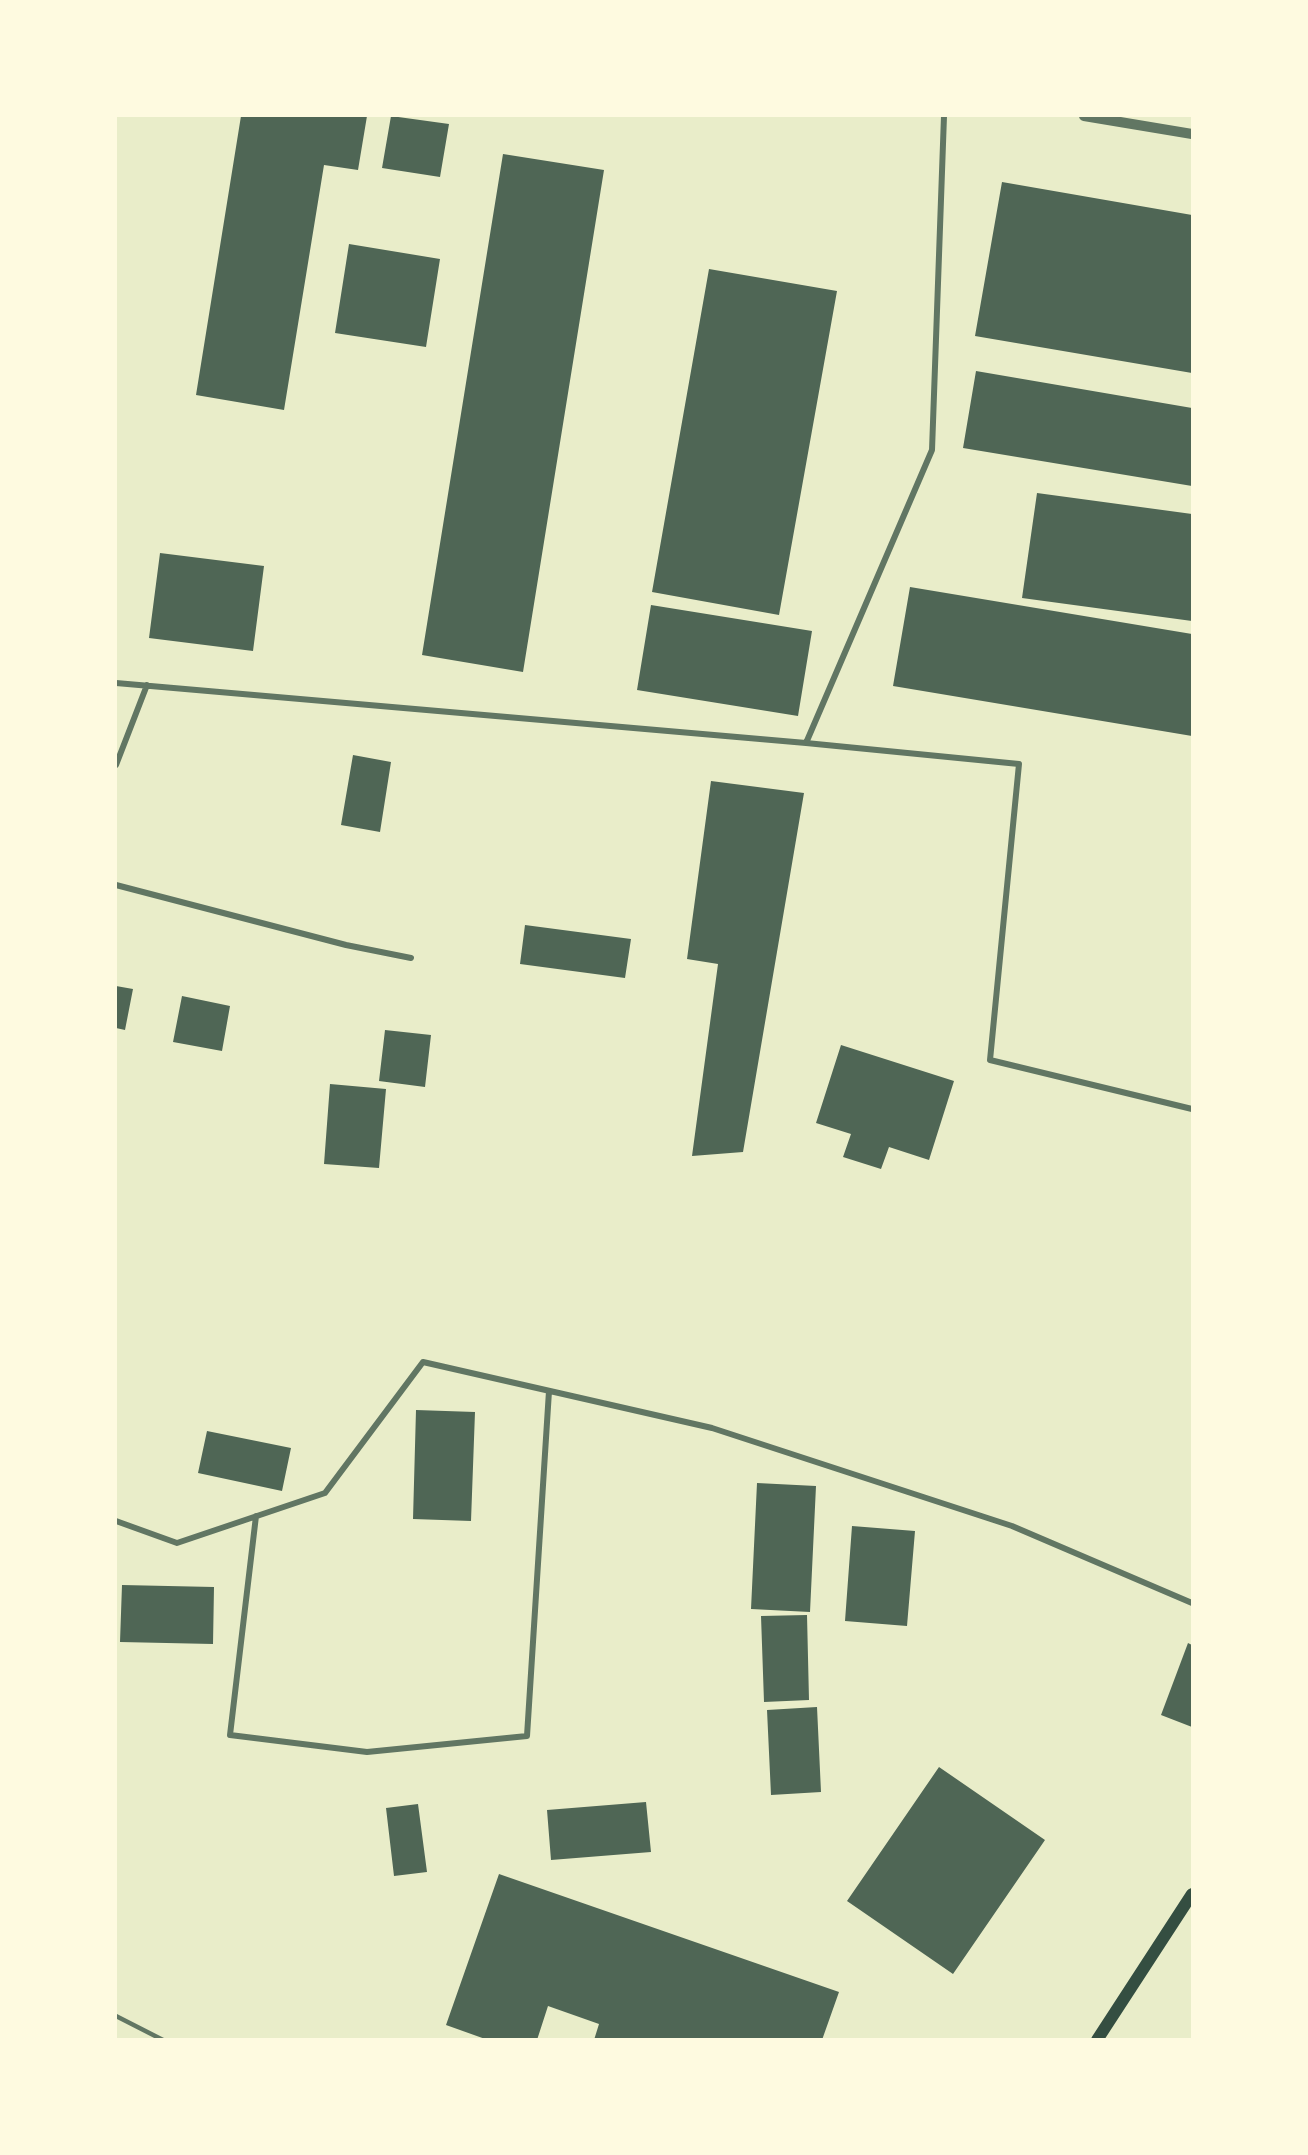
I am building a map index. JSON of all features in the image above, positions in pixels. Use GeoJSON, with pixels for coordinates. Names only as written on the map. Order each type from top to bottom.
{"type":"FeatureCollection","features":[{"type":"Feature","properties":{"kind":"main road"},"geometry":{"type":"LineString","coordinates":[[1097,2040],[1192,1894]]}},
{"type":"Feature","properties":{"kind":"street"},"geometry":{"type":"LineString","coordinates":[[806,743],[932,450],[944,116]]}},
{"type":"Feature","properties":{"kind":"street"},"geometry":{"type":"LineString","coordinates":[[1084,116],[1192,134]]}},
{"type":"Feature","properties":{"kind":"street"},"geometry":{"type":"LineString","coordinates":[[116,683],[806,743],[1019,764],[990,1060],[1192,1109]]}},
{"type":"Feature","properties":{"kind":"street"},"geometry":{"type":"LineString","coordinates":[[116,765],[147,685]]}},
{"type":"Feature","properties":{"kind":"street"},"geometry":{"type":"LineString","coordinates":[[116,885],[346,945],[411,958]]}},
{"type":"Feature","properties":{"kind":"street"},"geometry":{"type":"LineString","coordinates":[[116,1521],[177,1544],[325,1493],[423,1362],[712,1428],[1012,1526],[1192,1603]]}},
{"type":"Feature","properties":{"kind":"street"},"geometry":{"type":"LineString","coordinates":[[256,1516],[230,1735],[367,1752],[527,1736],[549,1391]]}},
{"type":"Feature","properties":{"kind":"lane"},"geometry":{"type":"LineString","coordinates":[[116,2016],[163,2040]]}},
{"type":"Feature","properties":{"kind":"building"},"geometry":{"type":"Polygon","coordinates":[[[241,116],[367,116],[358,170],[324,165],[284,410],[196,395],[241,116]]]}},
{"type":"Feature","properties":{"kind":"building"},"geometry":{"type":"Polygon","coordinates":[[[391,116],[449,124],[440,177],[382,168],[391,116]]]}},
{"type":"Feature","properties":{"kind":"building"},"geometry":{"type":"Polygon","coordinates":[[[503,154],[604,170],[523,672],[422,655],[503,154]]]}},
{"type":"Feature","properties":{"kind":"building"},"geometry":{"type":"Polygon","coordinates":[[[1002,182],[1192,215],[1192,373],[975,336],[1002,182]]]}},
{"type":"Feature","properties":{"kind":"building"},"geometry":{"type":"Polygon","coordinates":[[[349,244],[440,259],[426,347],[335,333],[349,244]]]}},
{"type":"Feature","properties":{"kind":"building"},"geometry":{"type":"Polygon","coordinates":[[[709,269],[837,291],[779,615],[652,592],[709,269]]]}},
{"type":"Feature","properties":{"kind":"building"},"geometry":{"type":"Polygon","coordinates":[[[976,371],[1192,408],[1192,486],[963,448],[976,371]]]}},
{"type":"Feature","properties":{"kind":"building"},"geometry":{"type":"Polygon","coordinates":[[[1037,493],[1192,514],[1192,621],[1022,598],[1037,493]]]}},
{"type":"Feature","properties":{"kind":"building"},"geometry":{"type":"Polygon","coordinates":[[[160,553],[264,566],[253,651],[149,638],[160,553]]]}},
{"type":"Feature","properties":{"kind":"building"},"geometry":{"type":"Polygon","coordinates":[[[910,587],[1192,634],[1192,736],[893,686],[910,587]]]}},
{"type":"Feature","properties":{"kind":"building"},"geometry":{"type":"Polygon","coordinates":[[[651,605],[812,631],[798,716],[637,690],[651,605]]]}},
{"type":"Feature","properties":{"kind":"building"},"geometry":{"type":"Polygon","coordinates":[[[353,755],[391,762],[380,832],[341,825],[353,755]]]}},
{"type":"Feature","properties":{"kind":"building"},"geometry":{"type":"Polygon","coordinates":[[[711,781],[804,793],[743,1152],[692,1156],[718,964],[687,959],[711,781]]]}},
{"type":"Feature","properties":{"kind":"building"},"geometry":{"type":"Polygon","coordinates":[[[525,925],[631,939],[625,978],[520,964],[525,925]]]}},
{"type":"Feature","properties":{"kind":"building"},"geometry":{"type":"Polygon","coordinates":[[[116,986],[133,989],[125,1030],[116,1028],[116,986]]]}},
{"type":"Feature","properties":{"kind":"building"},"geometry":{"type":"Polygon","coordinates":[[[182,996],[230,1006],[222,1051],[173,1042],[182,996]]]}},
{"type":"Feature","properties":{"kind":"building"},"geometry":{"type":"Polygon","coordinates":[[[385,1030],[431,1035],[425,1087],[379,1081],[385,1030]]]}},
{"type":"Feature","properties":{"kind":"building"},"geometry":{"type":"Polygon","coordinates":[[[841,1045],[954,1081],[929,1160],[889,1147],[881,1169],[843,1157],[851,1134],[816,1123],[841,1045]]]}},
{"type":"Feature","properties":{"kind":"building"},"geometry":{"type":"Polygon","coordinates":[[[330,1084],[386,1089],[379,1168],[324,1164],[330,1084]]]}},
{"type":"Feature","properties":{"kind":"building"},"geometry":{"type":"Polygon","coordinates":[[[416,1410],[475,1412],[471,1521],[413,1519],[416,1410]]]}},
{"type":"Feature","properties":{"kind":"building"},"geometry":{"type":"Polygon","coordinates":[[[207,1431],[291,1448],[282,1491],[198,1473],[207,1431]]]}},
{"type":"Feature","properties":{"kind":"building"},"geometry":{"type":"Polygon","coordinates":[[[757,1483],[816,1486],[810,1612],[751,1609],[757,1483]]]}},
{"type":"Feature","properties":{"kind":"building"},"geometry":{"type":"Polygon","coordinates":[[[852,1526],[915,1531],[907,1626],[845,1621],[852,1526]]]}},
{"type":"Feature","properties":{"kind":"building"},"geometry":{"type":"Polygon","coordinates":[[[122,1585],[214,1587],[213,1644],[120,1642],[122,1585]]]}},
{"type":"Feature","properties":{"kind":"building"},"geometry":{"type":"Polygon","coordinates":[[[807,1615],[809,1700],[764,1702],[761,1616],[807,1615]]]}},
{"type":"Feature","properties":{"kind":"building"},"geometry":{"type":"Polygon","coordinates":[[[1188,1643],[1192,1645],[1192,1727],[1161,1715],[1188,1643]]]}},
{"type":"Feature","properties":{"kind":"building"},"geometry":{"type":"Polygon","coordinates":[[[817,1707],[821,1792],[771,1795],[767,1710],[817,1707]]]}},
{"type":"Feature","properties":{"kind":"building"},"geometry":{"type":"Polygon","coordinates":[[[939,1767],[1045,1840],[953,1974],[847,1901],[939,1767]]]}},
{"type":"Feature","properties":{"kind":"building"},"geometry":{"type":"Polygon","coordinates":[[[646,1802],[651,1852],[551,1860],[547,1810],[646,1802]]]}},
{"type":"Feature","properties":{"kind":"building"},"geometry":{"type":"Polygon","coordinates":[[[418,1804],[427,1872],[394,1876],[386,1808],[418,1804]]]}},
{"type":"Feature","properties":{"kind":"building"},"geometry":{"type":"Polygon","coordinates":[[[499,1874],[839,1992],[822,2040],[594,2040],[599,2024],[548,2006],[537,2040],[488,2040],[446,2025],[499,1874]]]}}]}
